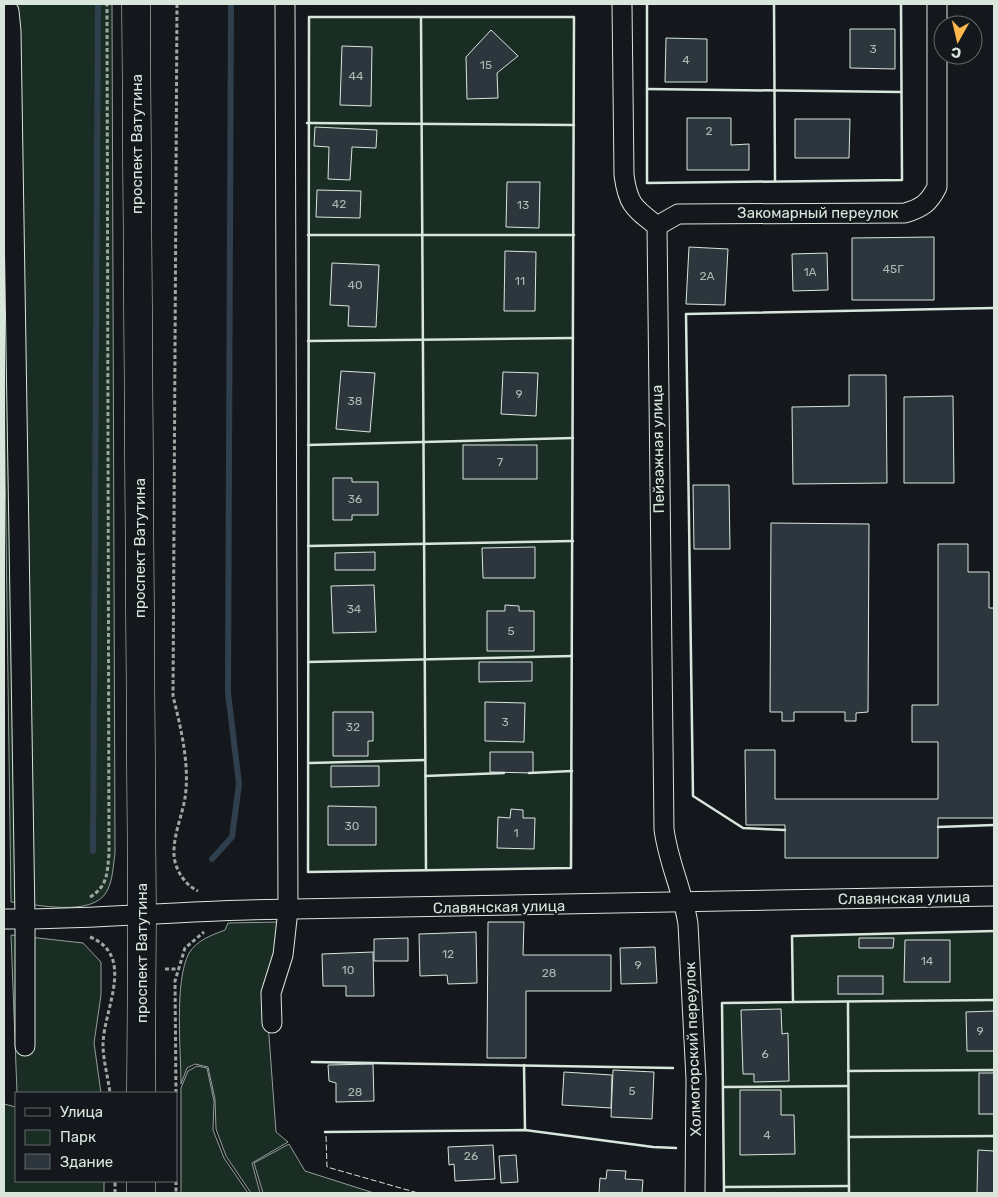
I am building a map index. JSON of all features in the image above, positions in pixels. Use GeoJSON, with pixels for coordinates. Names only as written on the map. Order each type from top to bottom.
{"type":"FeatureCollection","features":[{"type":"Feature","properties":{"kind":"main road","name":"проспект Ватутина"},"geometry":{"type":"LineString","coordinates":[[136,4],[142,915],[141,1092]]}},
{"type":"Feature","properties":{"kind":"street"},"geometry":{"type":"LineString","coordinates":[[272,1023],[272,993],[283,955],[288,910],[284,4]]}},
{"type":"Feature","properties":{"kind":"street"},"geometry":{"type":"LineString","coordinates":[[622,4],[624,175],[627,197],[637,210],[657,226]]}},
{"type":"Feature","properties":{"kind":"street","name":"Закомарный переулок"},"geometry":{"type":"LineString","coordinates":[[657,226],[678,214],[905,213],[921,208],[930,200],[937,187],[937,4]]}},
{"type":"Feature","properties":{"kind":"street"},"geometry":{"type":"LineString","coordinates":[[4,5],[9,11],[12,31],[25,919],[24,1046]]}},
{"type":"Feature","properties":{"kind":"street","name":"Пейзажная улица"},"geometry":{"type":"LineString","coordinates":[[657,226],[664,829],[668,855],[685,904]]}},
{"type":"Feature","properties":{"kind":"street","name":"Славянская улица"},"geometry":{"type":"LineString","coordinates":[[4,919],[74,919],[288,910],[685,904],[994,896]]}},
{"type":"Feature","properties":{"kind":"street","name":"Холмогорский переулок"},"geometry":{"type":"LineString","coordinates":[[685,904],[688,924],[696,1079],[695,1193]]}},
{"type":"Feature","properties":{"kind":"path"},"geometry":{"type":"LineString","coordinates":[[86,899],[102,889],[107,878],[109,854],[107,4]]}},
{"type":"Feature","properties":{"kind":"path"},"geometry":{"type":"LineString","coordinates":[[176,4],[173,696],[184,738],[185,796],[174,856],[179,873],[188,884],[196,890],[204,892]]}},
{"type":"Feature","properties":{"kind":"path"},"geometry":{"type":"LineString","coordinates":[[176,1092],[175,981],[185,948],[201,933],[208,931]]}},
{"type":"Feature","properties":{"kind":"path"},"geometry":{"type":"LineString","coordinates":[[83,936],[105,944],[112,956],[116,971],[103,1044],[110,1092]]}},
{"type":"Feature","properties":{"kind":"green space"},"geometry":{"type":"Polygon","coordinates":[[[4,4],[112,4],[115,853],[112,877],[107,891],[100,899],[77,907],[48,907],[11,902],[4,384],[4,4]]]}},
{"type":"Feature","properties":{"kind":"green space"},"geometry":{"type":"Polygon","coordinates":[[[309,17],[574,17],[571,868],[308,872],[309,17]]]}},
{"type":"Feature","properties":{"kind":"green space"},"geometry":{"type":"Polygon","coordinates":[[[280,922],[266,995],[276,1132],[288,1142],[252,1163],[260,1193],[251,1193],[226,1156],[216,1129],[215,1099],[208,1067],[195,1064],[187,1068],[181,1084],[179,1017],[181,981],[184,965],[192,948],[205,938],[225,930],[228,923],[280,922]]]}},
{"type":"Feature","properties":{"kind":"green space"},"geometry":{"type":"Polygon","coordinates":[[[994,931],[994,1193],[724,1193],[722,1003],[793,1002],[792,936],[994,931]]]}},
{"type":"Feature","properties":{"kind":"green space"},"geometry":{"type":"Polygon","coordinates":[[[11,935],[83,943],[101,962],[101,995],[94,1043],[101,1092],[17,1092],[11,935]]]}},
{"type":"Feature","properties":{"kind":"green space"},"geometry":{"type":"Polygon","coordinates":[[[197,1066],[207,1068],[214,1101],[213,1130],[224,1158],[248,1193],[181,1193],[181,1088],[188,1071],[197,1066]]]}},
{"type":"Feature","properties":{"kind":"green space"},"geometry":{"type":"Polygon","coordinates":[[[4,1104],[15,1107],[15,1182],[104,1182],[104,1193],[4,1193],[4,1104]]]}},
{"type":"Feature","properties":{"kind":"green space"},"geometry":{"type":"Polygon","coordinates":[[[289,1144],[305,1171],[374,1193],[263,1193],[254,1163],[289,1144]]]}},
{"type":"Feature","properties":{"kind":"building"},"geometry":{"type":"Polygon","coordinates":[[[850,29],[895,29],[895,69],[850,68],[850,29]]]}},
{"type":"Feature","properties":{"kind":"building"},"geometry":{"type":"Polygon","coordinates":[[[491,30],[518,56],[497,73],[498,98],[467,99],[466,57],[491,30]]]}},
{"type":"Feature","properties":{"kind":"building"},"geometry":{"type":"Polygon","coordinates":[[[666,38],[707,39],[707,82],[665,82],[666,38]]]}},
{"type":"Feature","properties":{"kind":"building"},"geometry":{"type":"Polygon","coordinates":[[[342,46],[372,47],[371,106],[340,105],[342,46]]]}},
{"type":"Feature","properties":{"kind":"building"},"geometry":{"type":"Polygon","coordinates":[[[687,118],[731,118],[731,145],[749,144],[749,170],[687,170],[687,118]]]}},
{"type":"Feature","properties":{"kind":"building"},"geometry":{"type":"Polygon","coordinates":[[[795,119],[850,119],[849,158],[795,158],[795,119]]]}},
{"type":"Feature","properties":{"kind":"building"},"geometry":{"type":"Polygon","coordinates":[[[315,127],[377,130],[376,148],[352,147],[350,180],[328,179],[329,147],[314,146],[315,127]]]}},
{"type":"Feature","properties":{"kind":"building"},"geometry":{"type":"Polygon","coordinates":[[[507,182],[540,182],[539,228],[506,227],[507,182]]]}},
{"type":"Feature","properties":{"kind":"building"},"geometry":{"type":"Polygon","coordinates":[[[317,190],[361,191],[360,218],[316,217],[317,190]]]}},
{"type":"Feature","properties":{"kind":"building"},"geometry":{"type":"Polygon","coordinates":[[[934,237],[934,300],[852,300],[852,238],[934,237]]]}},
{"type":"Feature","properties":{"kind":"building"},"geometry":{"type":"Polygon","coordinates":[[[689,247],[728,249],[725,305],[686,304],[689,247]]]}},
{"type":"Feature","properties":{"kind":"building"},"geometry":{"type":"Polygon","coordinates":[[[505,251],[536,252],[535,311],[504,311],[505,251]]]}},
{"type":"Feature","properties":{"kind":"building"},"geometry":{"type":"Polygon","coordinates":[[[827,253],[828,290],[793,291],[792,254],[827,253]]]}},
{"type":"Feature","properties":{"kind":"building"},"geometry":{"type":"Polygon","coordinates":[[[332,263],[379,265],[376,327],[348,326],[349,306],[330,305],[332,263]]]}},
{"type":"Feature","properties":{"kind":"building"},"geometry":{"type":"Polygon","coordinates":[[[341,371],[375,373],[370,432],[336,429],[341,371]]]}},
{"type":"Feature","properties":{"kind":"building"},"geometry":{"type":"Polygon","coordinates":[[[503,372],[538,373],[536,416],[501,414],[503,372]]]}},
{"type":"Feature","properties":{"kind":"building"},"geometry":{"type":"Polygon","coordinates":[[[849,375],[886,375],[887,483],[793,484],[792,407],[849,406],[849,375]]]}},
{"type":"Feature","properties":{"kind":"building"},"geometry":{"type":"Polygon","coordinates":[[[953,396],[954,483],[904,483],[904,397],[953,396]]]}},
{"type":"Feature","properties":{"kind":"building"},"geometry":{"type":"Polygon","coordinates":[[[463,445],[537,445],[537,479],[463,479],[463,445]]]}},
{"type":"Feature","properties":{"kind":"building"},"geometry":{"type":"Polygon","coordinates":[[[333,478],[352,478],[352,482],[378,482],[378,515],[352,515],[352,520],[333,520],[333,478]]]}},
{"type":"Feature","properties":{"kind":"building"},"geometry":{"type":"Polygon","coordinates":[[[693,485],[729,485],[730,549],[694,549],[693,485]]]}},
{"type":"Feature","properties":{"kind":"building"},"geometry":{"type":"Polygon","coordinates":[[[771,523],[869,524],[868,712],[856,713],[856,721],[845,721],[845,712],[794,712],[794,721],[782,721],[782,712],[770,712],[771,523]]]}},
{"type":"Feature","properties":{"kind":"building"},"geometry":{"type":"Polygon","coordinates":[[[938,544],[968,544],[968,572],[989,572],[989,608],[994,608],[994,818],[938,818],[938,858],[785,858],[785,825],[746,825],[745,750],[775,750],[775,799],[938,799],[938,742],[912,742],[912,705],[938,705],[938,544]]]}},
{"type":"Feature","properties":{"kind":"building"},"geometry":{"type":"Polygon","coordinates":[[[535,547],[535,578],[483,578],[482,548],[535,547]]]}},
{"type":"Feature","properties":{"kind":"building"},"geometry":{"type":"Polygon","coordinates":[[[375,552],[375,570],[335,570],[335,553],[375,552]]]}},
{"type":"Feature","properties":{"kind":"building"},"geometry":{"type":"Polygon","coordinates":[[[374,585],[376,632],[333,633],[331,586],[374,585]]]}},
{"type":"Feature","properties":{"kind":"building"},"geometry":{"type":"Polygon","coordinates":[[[505,605],[519,606],[519,611],[534,611],[534,651],[487,651],[487,611],[505,611],[505,605]]]}},
{"type":"Feature","properties":{"kind":"building"},"geometry":{"type":"Polygon","coordinates":[[[479,662],[532,662],[532,681],[479,682],[479,662]]]}},
{"type":"Feature","properties":{"kind":"building"},"geometry":{"type":"Polygon","coordinates":[[[485,702],[525,703],[524,742],[485,741],[485,702]]]}},
{"type":"Feature","properties":{"kind":"building"},"geometry":{"type":"Polygon","coordinates":[[[333,712],[373,712],[373,741],[368,741],[368,756],[333,756],[333,712]]]}},
{"type":"Feature","properties":{"kind":"building"},"geometry":{"type":"Polygon","coordinates":[[[490,752],[533,752],[533,773],[490,772],[490,752]]]}},
{"type":"Feature","properties":{"kind":"building"},"geometry":{"type":"Polygon","coordinates":[[[331,766],[379,766],[379,786],[331,787],[331,766]]]}},
{"type":"Feature","properties":{"kind":"building"},"geometry":{"type":"Polygon","coordinates":[[[328,806],[376,807],[376,845],[328,845],[328,806]]]}},
{"type":"Feature","properties":{"kind":"building"},"geometry":{"type":"Polygon","coordinates":[[[511,809],[523,810],[523,818],[535,818],[534,849],[497,848],[498,817],[510,818],[511,809]]]}},
{"type":"Feature","properties":{"kind":"building"},"geometry":{"type":"Polygon","coordinates":[[[488,922],[524,922],[523,955],[611,955],[611,991],[526,991],[526,1058],[487,1058],[488,922]]]}},
{"type":"Feature","properties":{"kind":"building"},"geometry":{"type":"Polygon","coordinates":[[[476,932],[477,983],[448,984],[447,975],[420,976],[419,934],[476,932]]]}},
{"type":"Feature","properties":{"kind":"building"},"geometry":{"type":"Polygon","coordinates":[[[408,938],[408,961],[374,961],[374,939],[408,938]]]}},
{"type":"Feature","properties":{"kind":"building"},"geometry":{"type":"Polygon","coordinates":[[[859,938],[894,938],[893,948],[859,948],[859,938]]]}},
{"type":"Feature","properties":{"kind":"building"},"geometry":{"type":"Polygon","coordinates":[[[905,940],[950,940],[950,982],[904,982],[905,940]]]}},
{"type":"Feature","properties":{"kind":"building"},"geometry":{"type":"Polygon","coordinates":[[[655,947],[657,983],[621,984],[620,948],[655,947]]]}},
{"type":"Feature","properties":{"kind":"building"},"geometry":{"type":"Polygon","coordinates":[[[373,952],[374,996],[346,996],[346,986],[323,986],[322,954],[373,952]]]}},
{"type":"Feature","properties":{"kind":"building"},"geometry":{"type":"Polygon","coordinates":[[[838,976],[883,976],[883,994],[838,994],[838,976]]]}},
{"type":"Feature","properties":{"kind":"building"},"geometry":{"type":"Polygon","coordinates":[[[781,1009],[782,1034],[788,1033],[789,1081],[754,1082],[754,1074],[743,1074],[741,1010],[781,1009]]]}},
{"type":"Feature","properties":{"kind":"building"},"geometry":{"type":"Polygon","coordinates":[[[994,1011],[994,1051],[967,1051],[966,1012],[994,1011]]]}},
{"type":"Feature","properties":{"kind":"building"},"geometry":{"type":"Polygon","coordinates":[[[373,1064],[374,1101],[336,1102],[336,1083],[329,1081],[328,1065],[373,1064]]]}},
{"type":"Feature","properties":{"kind":"building"},"geometry":{"type":"Polygon","coordinates":[[[613,1070],[654,1072],[652,1119],[611,1117],[613,1070]]]}},
{"type":"Feature","properties":{"kind":"building"},"geometry":{"type":"Polygon","coordinates":[[[564,1072],[612,1075],[611,1108],[562,1105],[564,1072]]]}},
{"type":"Feature","properties":{"kind":"building"},"geometry":{"type":"Polygon","coordinates":[[[979,1073],[994,1073],[994,1114],[979,1114],[979,1073]]]}},
{"type":"Feature","properties":{"kind":"building"},"geometry":{"type":"Polygon","coordinates":[[[740,1090],[781,1090],[781,1115],[794,1115],[795,1154],[740,1155],[740,1090]]]}},
{"type":"Feature","properties":{"kind":"building"},"geometry":{"type":"Polygon","coordinates":[[[493,1145],[495,1179],[455,1181],[454,1164],[449,1165],[448,1147],[493,1145]]]}},
{"type":"Feature","properties":{"kind":"building"},"geometry":{"type":"Polygon","coordinates":[[[978,1150],[994,1151],[994,1193],[977,1193],[978,1150]]]}},
{"type":"Feature","properties":{"kind":"building"},"geometry":{"type":"Polygon","coordinates":[[[516,1155],[518,1182],[501,1183],[499,1156],[516,1155]]]}},
{"type":"Feature","properties":{"kind":"building"},"geometry":{"type":"Polygon","coordinates":[[[607,1170],[626,1171],[625,1179],[643,1180],[642,1193],[599,1193],[600,1178],[606,1179],[607,1170]]]}},
{"type":"Feature","properties":{"kind":"waterway"},"geometry":{"type":"LineString","coordinates":[[93,851],[98,4]]}},
{"type":"Feature","properties":{"kind":"waterway"},"geometry":{"type":"LineString","coordinates":[[212,859],[232,837],[239,784],[228,693],[231,4]]}},
{"type":"Feature","properties":{"kind":"fence"},"geometry":{"type":"LineString","coordinates":[[4,937],[4,944]]}},
{"type":"Feature","properties":{"kind":"fence"},"geometry":{"type":"LineString","coordinates":[[326,1136],[327,1167],[418,1193]]}},
{"type":"Feature","properties":{"kind":"wall"},"geometry":{"type":"LineString","coordinates":[[647,4],[647,183],[902,180],[901,4]]}},
{"type":"Feature","properties":{"kind":"wall"},"geometry":{"type":"LineString","coordinates":[[774,4],[775,181]]}},
{"type":"Feature","properties":{"kind":"wall"},"geometry":{"type":"LineString","coordinates":[[309,17],[574,17],[571,868],[308,872],[309,17]]}},
{"type":"Feature","properties":{"kind":"wall"},"geometry":{"type":"LineString","coordinates":[[421,17],[426,870]]}},
{"type":"Feature","properties":{"kind":"wall"},"geometry":{"type":"LineString","coordinates":[[647,89],[901,92]]}},
{"type":"Feature","properties":{"kind":"wall"},"geometry":{"type":"LineString","coordinates":[[307,123],[574,125]]}},
{"type":"Feature","properties":{"kind":"wall"},"geometry":{"type":"LineString","coordinates":[[308,235],[574,235]]}},
{"type":"Feature","properties":{"kind":"wall"},"geometry":{"type":"LineString","coordinates":[[785,830],[743,828],[693,796],[686,314],[994,308]]}},
{"type":"Feature","properties":{"kind":"wall"},"geometry":{"type":"LineString","coordinates":[[308,341],[573,338]]}},
{"type":"Feature","properties":{"kind":"wall"},"geometry":{"type":"LineString","coordinates":[[308,445],[573,438]]}},
{"type":"Feature","properties":{"kind":"wall"},"geometry":{"type":"LineString","coordinates":[[308,546],[573,541]]}},
{"type":"Feature","properties":{"kind":"wall"},"geometry":{"type":"LineString","coordinates":[[308,662],[572,656]]}},
{"type":"Feature","properties":{"kind":"wall"},"geometry":{"type":"LineString","coordinates":[[310,763],[425,760]]}},
{"type":"Feature","properties":{"kind":"wall"},"geometry":{"type":"LineString","coordinates":[[529,773],[572,771]]}},
{"type":"Feature","properties":{"kind":"wall"},"geometry":{"type":"LineString","coordinates":[[425,776],[504,773]]}},
{"type":"Feature","properties":{"kind":"wall"},"geometry":{"type":"LineString","coordinates":[[938,827],[994,825]]}},
{"type":"Feature","properties":{"kind":"wall"},"geometry":{"type":"LineString","coordinates":[[724,1193],[722,1003],[793,1002],[792,936],[994,931]]}},
{"type":"Feature","properties":{"kind":"wall"},"geometry":{"type":"LineString","coordinates":[[793,1002],[994,1000]]}},
{"type":"Feature","properties":{"kind":"wall"},"geometry":{"type":"LineString","coordinates":[[848,1002],[849,1193]]}},
{"type":"Feature","properties":{"kind":"wall"},"geometry":{"type":"LineString","coordinates":[[312,1062],[673,1068]]}},
{"type":"Feature","properties":{"kind":"wall"},"geometry":{"type":"LineString","coordinates":[[524,1065],[525,1130]]}},
{"type":"Feature","properties":{"kind":"wall"},"geometry":{"type":"LineString","coordinates":[[848,1071],[994,1070]]}},
{"type":"Feature","properties":{"kind":"wall"},"geometry":{"type":"LineString","coordinates":[[724,1087],[848,1086]]}},
{"type":"Feature","properties":{"kind":"wall"},"geometry":{"type":"LineString","coordinates":[[325,1132],[525,1130],[653,1147],[676,1148]]}},
{"type":"Feature","properties":{"kind":"wall"},"geometry":{"type":"LineString","coordinates":[[849,1137],[994,1136]]}},
{"type":"Feature","properties":{"kind":"wall"},"geometry":{"type":"LineString","coordinates":[[725,1187],[849,1186]]}}]}
